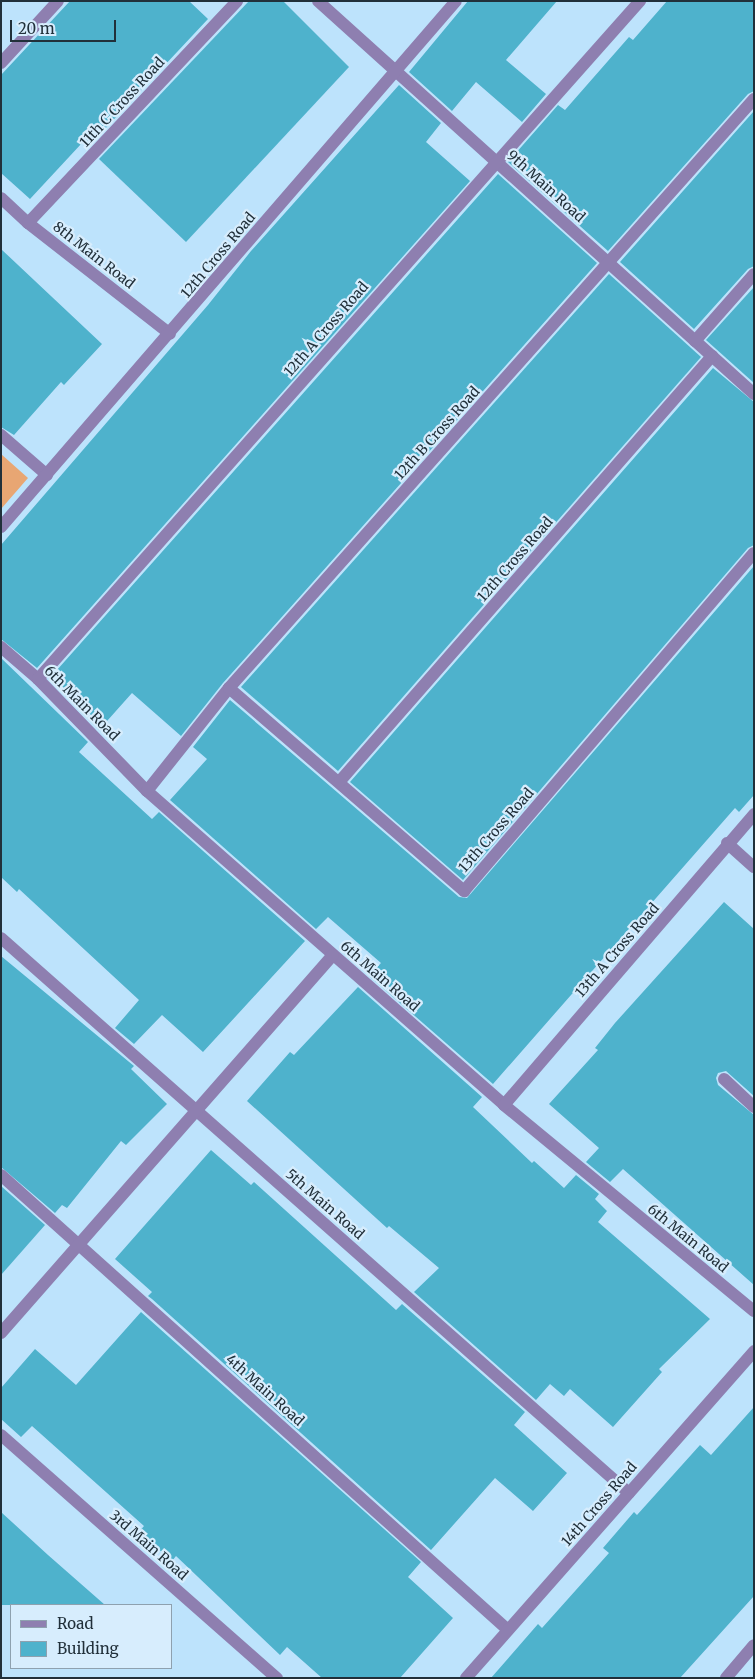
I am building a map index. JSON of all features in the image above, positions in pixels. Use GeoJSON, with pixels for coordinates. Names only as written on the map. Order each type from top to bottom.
{"type":"FeatureCollection","features":[{"type":"Feature","properties":{"kind":"street"},"geometry":{"type":"LineString","coordinates":[[1,63],[58,1]]}},
{"type":"Feature","properties":{"kind":"street","name":"11th C Cross Road"},"geometry":{"type":"LineString","coordinates":[[28,223],[237,1]]}},
{"type":"Feature","properties":{"kind":"street","name":"9th Main Road"},"geometry":{"type":"LineString","coordinates":[[318,1],[754,394]]}},
{"type":"Feature","properties":{"kind":"street","name":"12th Cross Road"},"geometry":{"type":"LineString","coordinates":[[1,527],[170,334],[456,1]]}},
{"type":"Feature","properties":{"kind":"street","name":"12th A Cross Road"},"geometry":{"type":"LineString","coordinates":[[38,679],[495,161],[640,1]]}},
{"type":"Feature","properties":{"kind":"street","name":"12th B Cross Road"},"geometry":{"type":"LineString","coordinates":[[147,791],[229,688],[754,99]]}},
{"type":"Feature","properties":{"kind":"street","name":"8th Main Road"},"geometry":{"type":"LineString","coordinates":[[1,198],[28,223],[170,334]]}},
{"type":"Feature","properties":{"kind":"street"},"geometry":{"type":"LineString","coordinates":[[695,341],[754,274]]}},
{"type":"Feature","properties":{"kind":"street","name":"12th Cross Road"},"geometry":{"type":"LineString","coordinates":[[340,781],[712,356]]}},
{"type":"Feature","properties":{"kind":"street"},"geometry":{"type":"LineString","coordinates":[[1,435],[47,475]]}},
{"type":"Feature","properties":{"kind":"street","name":"13th Cross Road"},"geometry":{"type":"LineString","coordinates":[[229,688],[340,781],[464,891],[754,553]]}},
{"type":"Feature","properties":{"kind":"street","name":"6th Main Road"},"geometry":{"type":"LineString","coordinates":[[1,647],[38,679],[147,791],[504,1105],[754,1311]]}},
{"type":"Feature","properties":{"kind":"street","name":"13th A Cross Road"},"geometry":{"type":"LineString","coordinates":[[504,1105],[754,814]]}},
{"type":"Feature","properties":{"kind":"street"},"geometry":{"type":"LineString","coordinates":[[728,843],[754,866]]}},
{"type":"Feature","properties":{"kind":"street","name":"5th Main Road"},"geometry":{"type":"LineString","coordinates":[[1,938],[629,1493]]}},
{"type":"Feature","properties":{"kind":"street"},"geometry":{"type":"LineString","coordinates":[[1,1333],[333,955]]}},
{"type":"Feature","properties":{"kind":"street"},"geometry":{"type":"LineString","coordinates":[[724,1079],[754,1107]]}},
{"type":"Feature","properties":{"kind":"street","name":"4th Main Road"},"geometry":{"type":"LineString","coordinates":[[1,1175],[80,1243],[508,1630]]}},
{"type":"Feature","properties":{"kind":"street","name":"14th Cross Road"},"geometry":{"type":"LineString","coordinates":[[466,1678],[754,1350]]}},
{"type":"Feature","properties":{"kind":"street","name":"3rd Main Road"},"geometry":{"type":"LineString","coordinates":[[1,1435],[277,1678]]}},
{"type":"Feature","properties":{"kind":"street"},"geometry":{"type":"LineString","coordinates":[[726,1678],[754,1645]]}},
{"type":"Feature","properties":{"kind":"shaded area"},"geometry":{"type":"Polygon","coordinates":[[[1,454],[28,478],[1,509],[1,454]]]}},
{"type":"Feature","properties":{"kind":"building"},"geometry":{"type":"Polygon","coordinates":[[[70,1],[189,1],[208,19],[87,148],[82,143],[30,199],[1,173],[1,75],[70,1]]]}},
{"type":"Feature","properties":{"kind":"building"},"geometry":{"type":"Polygon","coordinates":[[[249,1],[283,1],[349,67],[186,242],[99,159],[249,1]]]}},
{"type":"Feature","properties":{"kind":"building"},"geometry":{"type":"Polygon","coordinates":[[[468,1],[557,1],[506,60],[546,94],[522,122],[476,82],[452,111],[409,72],[468,1]]]}},
{"type":"Feature","properties":{"kind":"building"},"geometry":{"type":"Polygon","coordinates":[[[667,1],[754,1],[754,91],[748,94],[608,251],[508,162],[558,105],[565,110],[629,37],[633,40],[667,1]]]}},
{"type":"Feature","properties":{"kind":"building"},"geometry":{"type":"Polygon","coordinates":[[[399,85],[441,123],[426,142],[470,181],[37,668],[1,639],[1,545],[208,305],[251,251],[399,85]]]}},
{"type":"Feature","properties":{"kind":"building"},"geometry":{"type":"Polygon","coordinates":[[[754,111],[754,266],[748,269],[694,329],[620,262],[754,111]]]}},
{"type":"Feature","properties":{"kind":"building"},"geometry":{"type":"Polygon","coordinates":[[[498,174],[597,263],[223,683],[181,736],[132,693],[99,730],[49,679],[498,174]]]}},
{"type":"Feature","properties":{"kind":"building"},"geometry":{"type":"Polygon","coordinates":[[[1,249],[102,344],[64,385],[61,382],[14,435],[1,427],[1,249]]]}},
{"type":"Feature","properties":{"kind":"building"},"geometry":{"type":"Polygon","coordinates":[[[609,274],[701,357],[338,771],[241,687],[609,274]]]}},
{"type":"Feature","properties":{"kind":"building"},"geometry":{"type":"Polygon","coordinates":[[[754,287],[754,383],[706,340],[754,287]]]}},
{"type":"Feature","properties":{"kind":"building"},"geometry":{"type":"Polygon","coordinates":[[[713,368],[754,402],[754,545],[748,548],[463,880],[350,782],[713,368]]]}},
{"type":"Feature","properties":{"kind":"building"},"geometry":{"type":"Polygon","coordinates":[[[754,566],[754,795],[739,812],[735,808],[493,1084],[369,976],[381,963],[328,917],[316,929],[170,800],[207,759],[193,747],[230,700],[459,897],[467,898],[754,566]]]}},
{"type":"Feature","properties":{"kind":"building"},"geometry":{"type":"Polygon","coordinates":[[[1,658],[88,742],[79,752],[152,819],[159,812],[305,941],[203,1052],[162,1015],[134,1044],[115,1028],[139,1000],[19,889],[17,892],[1,877],[1,658]]]}},
{"type":"Feature","properties":{"kind":"building"},"geometry":{"type":"Polygon","coordinates":[[[724,902],[754,929],[754,1096],[726,1071],[718,1073],[716,1078],[718,1085],[754,1115],[754,1285],[623,1169],[610,1182],[586,1162],[599,1148],[549,1104],[598,1050],[595,1048],[615,1023],[724,902]]]}},
{"type":"Feature","properties":{"kind":"building"},"geometry":{"type":"Polygon","coordinates":[[[1,956],[134,1066],[131,1069],[167,1104],[126,1145],[121,1141],[67,1208],[62,1205],[55,1213],[1,1167],[1,956]]]}},
{"type":"Feature","properties":{"kind":"building"},"geometry":{"type":"Polygon","coordinates":[[[358,987],[482,1097],[473,1107],[532,1163],[534,1161],[564,1188],[576,1175],[599,1194],[595,1199],[607,1211],[598,1222],[710,1319],[659,1369],[662,1372],[613,1427],[570,1389],[564,1396],[550,1384],[536,1400],[414,1292],[439,1268],[389,1226],[387,1228],[247,1101],[290,1052],[294,1055],[358,987]]]}},
{"type":"Feature","properties":{"kind":"building"},"geometry":{"type":"Polygon","coordinates":[[[211,1150],[251,1185],[254,1182],[396,1310],[402,1304],[525,1412],[514,1425],[567,1473],[533,1511],[495,1478],[431,1550],[148,1296],[152,1292],[115,1259],[211,1150]]]}},
{"type":"Feature","properties":{"kind":"building"},"geometry":{"type":"Polygon","coordinates":[[[1,1186],[45,1225],[1,1275],[1,1186]]]}},
{"type":"Feature","properties":{"kind":"building"},"geometry":{"type":"Polygon","coordinates":[[[141,1312],[421,1562],[408,1577],[453,1618],[400,1678],[322,1678],[287,1647],[280,1655],[176,1556],[172,1561],[139,1532],[144,1526],[32,1426],[21,1437],[1,1419],[1,1388],[35,1349],[76,1385],[141,1312]]]}},
{"type":"Feature","properties":{"kind":"building"},"geometry":{"type":"Polygon","coordinates":[[[754,1407],[754,1596],[680,1678],[491,1678],[538,1624],[542,1628],[609,1553],[603,1548],[634,1512],[637,1515],[700,1445],[711,1455],[754,1407]]]}},
{"type":"Feature","properties":{"kind":"building"},"geometry":{"type":"Polygon","coordinates":[[[1,1512],[104,1604],[10,1604],[1,1605],[1,1512]]]}}]}
